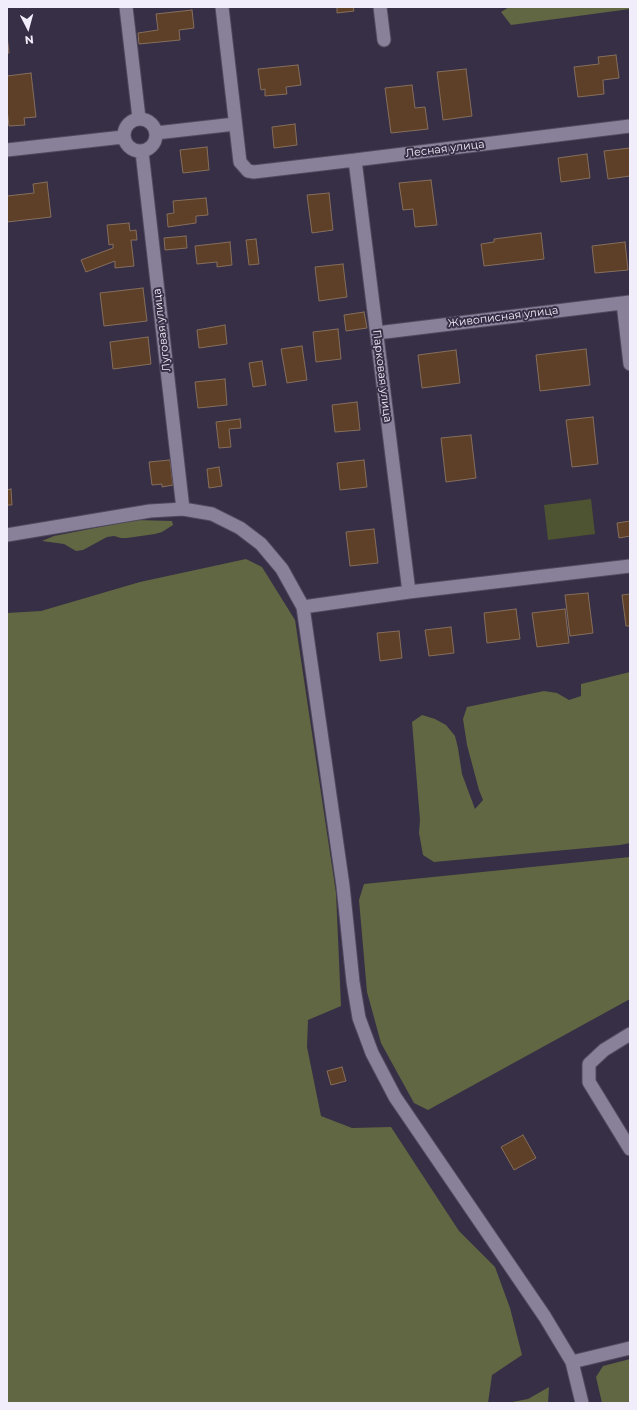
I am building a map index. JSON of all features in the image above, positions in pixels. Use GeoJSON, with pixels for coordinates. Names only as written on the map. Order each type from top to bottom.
{"type":"FeatureCollection","features":[{"type":"Feature","properties":{"kind":"street"},"geometry":{"type":"LineString","coordinates":[[126,7],[140,118]]}},
{"type":"Feature","properties":{"kind":"street"},"geometry":{"type":"LineString","coordinates":[[156,133],[235,124],[222,7]]}},
{"type":"Feature","properties":{"kind":"street"},"geometry":{"type":"LineString","coordinates":[[380,7],[384,40]]}},
{"type":"Feature","properties":{"kind":"street"},"geometry":{"type":"LineString","coordinates":[[140,118],[147,120],[154,125],[156,133],[155,142],[150,148],[142,152],[133,150],[126,145],[123,137],[124,128],[130,121],[140,118]]}},
{"type":"Feature","properties":{"kind":"street","name":"Лесная улица"},"geometry":{"type":"LineString","coordinates":[[235,124],[240,162],[248,171],[260,171],[355,160],[630,126]]}},
{"type":"Feature","properties":{"kind":"street"},"geometry":{"type":"LineString","coordinates":[[7,150],[123,137]]}},
{"type":"Feature","properties":{"kind":"street","name":"Луговая улица"},"geometry":{"type":"LineString","coordinates":[[142,152],[183,509]]}},
{"type":"Feature","properties":{"kind":"street","name":"Парковая улица"},"geometry":{"type":"LineString","coordinates":[[355,160],[409,592]]}},
{"type":"Feature","properties":{"kind":"street"},"geometry":{"type":"LineString","coordinates":[[626,302],[630,364]]}},
{"type":"Feature","properties":{"kind":"street","name":"Живописная улица"},"geometry":{"type":"LineString","coordinates":[[377,333],[626,302]]}},
{"type":"Feature","properties":{"kind":"street"},"geometry":{"type":"LineString","coordinates":[[7,535],[150,511],[183,509],[212,514],[240,528],[261,544],[282,569],[303,607],[343,886],[352,982],[360,1018],[372,1053],[394,1097],[545,1317],[572,1362],[582,1403]]}},
{"type":"Feature","properties":{"kind":"street"},"geometry":{"type":"LineString","coordinates":[[303,607],[409,592],[630,566]]}},
{"type":"Feature","properties":{"kind":"street"},"geometry":{"type":"LineString","coordinates":[[630,1034],[604,1050],[589,1064],[589,1082],[630,1149]]}},
{"type":"Feature","properties":{"kind":"street"},"geometry":{"type":"LineString","coordinates":[[572,1362],[630,1348]]}},
{"type":"Feature","properties":{"kind":"green space"},"geometry":{"type":"Polygon","coordinates":[[[509,7],[630,7],[630,9],[511,25],[501,12],[509,7]]]}},
{"type":"Feature","properties":{"kind":"green space"},"geometry":{"type":"Polygon","coordinates":[[[591,499],[595,534],[548,540],[544,505],[591,499]]]}},
{"type":"Feature","properties":{"kind":"green space"},"geometry":{"type":"Polygon","coordinates":[[[136,520],[172,521],[173,525],[162,532],[155,534],[127,538],[114,536],[107,537],[83,550],[76,551],[64,544],[42,541],[54,536],[136,520]]]}},
{"type":"Feature","properties":{"kind":"green space"},"geometry":{"type":"Polygon","coordinates":[[[246,559],[262,567],[295,620],[336,893],[341,1006],[308,1020],[307,1047],[321,1116],[352,1128],[391,1127],[459,1231],[495,1267],[510,1308],[522,1355],[492,1375],[488,1403],[7,1403],[7,613],[41,611],[140,582],[246,559]]]}},
{"type":"Feature","properties":{"kind":"green space"},"geometry":{"type":"Polygon","coordinates":[[[630,672],[630,843],[434,862],[423,855],[419,833],[420,820],[412,722],[422,715],[435,719],[446,725],[455,736],[462,774],[475,809],[483,800],[467,745],[463,719],[467,707],[544,691],[557,693],[569,700],[581,696],[581,684],[630,672]]]}},
{"type":"Feature","properties":{"kind":"green space"},"geometry":{"type":"Polygon","coordinates":[[[630,857],[630,999],[428,1110],[414,1103],[381,1043],[367,992],[359,900],[364,884],[630,857]]]}},
{"type":"Feature","properties":{"kind":"green space"},"geometry":{"type":"Polygon","coordinates":[[[630,1359],[630,1403],[602,1403],[596,1377],[603,1366],[630,1359]]]}},
{"type":"Feature","properties":{"kind":"green space"},"geometry":{"type":"Polygon","coordinates":[[[549,1387],[548,1403],[507,1403],[528,1399],[549,1387]]]}},
{"type":"Feature","properties":{"kind":"building"},"geometry":{"type":"Polygon","coordinates":[[[337,7],[353,7],[354,11],[337,13],[337,7]]]}},
{"type":"Feature","properties":{"kind":"building"},"geometry":{"type":"Polygon","coordinates":[[[192,10],[194,28],[179,30],[180,40],[139,44],[138,33],[158,30],[156,14],[192,10]]]}},
{"type":"Feature","properties":{"kind":"building"},"geometry":{"type":"Polygon","coordinates":[[[7,35],[9,53],[7,53],[7,35]]]}},
{"type":"Feature","properties":{"kind":"building"},"geometry":{"type":"Polygon","coordinates":[[[616,55],[619,78],[603,80],[604,94],[578,97],[574,67],[599,64],[598,57],[616,55]]]}},
{"type":"Feature","properties":{"kind":"building"},"geometry":{"type":"Polygon","coordinates":[[[298,65],[301,85],[286,87],[287,94],[265,96],[265,89],[261,90],[258,69],[298,65]]]}},
{"type":"Feature","properties":{"kind":"building"},"geometry":{"type":"Polygon","coordinates":[[[466,69],[472,116],[443,120],[437,72],[466,69]]]}},
{"type":"Feature","properties":{"kind":"building"},"geometry":{"type":"Polygon","coordinates":[[[31,73],[36,117],[24,118],[25,125],[9,126],[7,109],[7,76],[31,73]]]}},
{"type":"Feature","properties":{"kind":"building"},"geometry":{"type":"Polygon","coordinates":[[[412,85],[415,108],[425,107],[428,129],[391,133],[385,88],[412,85]]]}},
{"type":"Feature","properties":{"kind":"building"},"geometry":{"type":"Polygon","coordinates":[[[295,124],[297,145],[274,148],[272,127],[295,124]]]}},
{"type":"Feature","properties":{"kind":"building"},"geometry":{"type":"Polygon","coordinates":[[[207,147],[209,170],[183,173],[180,150],[207,147]]]}},
{"type":"Feature","properties":{"kind":"building"},"geometry":{"type":"Polygon","coordinates":[[[630,148],[630,176],[608,179],[604,151],[630,148]]]}},
{"type":"Feature","properties":{"kind":"building"},"geometry":{"type":"Polygon","coordinates":[[[587,154],[590,178],[561,182],[558,158],[587,154]]]}},
{"type":"Feature","properties":{"kind":"building"},"geometry":{"type":"Polygon","coordinates":[[[431,180],[437,225],[415,227],[413,209],[403,210],[399,183],[431,180]]]}},
{"type":"Feature","properties":{"kind":"building"},"geometry":{"type":"Polygon","coordinates":[[[47,182],[51,217],[7,222],[7,196],[34,193],[33,184],[47,182]]]}},
{"type":"Feature","properties":{"kind":"building"},"geometry":{"type":"Polygon","coordinates":[[[329,193],[333,230],[312,233],[307,195],[329,193]]]}},
{"type":"Feature","properties":{"kind":"building"},"geometry":{"type":"Polygon","coordinates":[[[206,198],[208,215],[196,216],[196,223],[168,227],[167,214],[174,213],[173,201],[206,198]]]}},
{"type":"Feature","properties":{"kind":"building"},"geometry":{"type":"Polygon","coordinates":[[[129,223],[130,231],[136,230],[137,240],[131,240],[134,266],[115,268],[115,261],[86,272],[81,260],[113,248],[113,244],[109,245],[107,225],[129,223]]]}},
{"type":"Feature","properties":{"kind":"building"},"geometry":{"type":"Polygon","coordinates":[[[541,233],[544,259],[484,266],[481,244],[494,242],[494,239],[541,233]]]}},
{"type":"Feature","properties":{"kind":"building"},"geometry":{"type":"Polygon","coordinates":[[[186,236],[187,248],[165,250],[164,238],[186,236]]]}},
{"type":"Feature","properties":{"kind":"building"},"geometry":{"type":"Polygon","coordinates":[[[256,239],[259,264],[249,265],[246,240],[256,239]]]}},
{"type":"Feature","properties":{"kind":"building"},"geometry":{"type":"Polygon","coordinates":[[[230,242],[232,265],[217,267],[217,262],[197,264],[195,246],[230,242]]]}},
{"type":"Feature","properties":{"kind":"building"},"geometry":{"type":"Polygon","coordinates":[[[625,242],[628,270],[595,273],[592,246],[625,242]]]}},
{"type":"Feature","properties":{"kind":"building"},"geometry":{"type":"Polygon","coordinates":[[[343,264],[347,297],[319,301],[315,267],[343,264]]]}},
{"type":"Feature","properties":{"kind":"building"},"geometry":{"type":"Polygon","coordinates":[[[143,288],[147,321],[104,326],[100,293],[143,288]]]}},
{"type":"Feature","properties":{"kind":"building"},"geometry":{"type":"Polygon","coordinates":[[[364,312],[367,328],[346,331],[344,315],[364,312]]]}},
{"type":"Feature","properties":{"kind":"building"},"geometry":{"type":"Polygon","coordinates":[[[225,325],[227,344],[199,348],[197,330],[225,325]]]}},
{"type":"Feature","properties":{"kind":"building"},"geometry":{"type":"Polygon","coordinates":[[[338,329],[341,359],[316,362],[313,332],[338,329]]]}},
{"type":"Feature","properties":{"kind":"building"},"geometry":{"type":"Polygon","coordinates":[[[148,337],[151,364],[113,369],[110,342],[148,337]]]}},
{"type":"Feature","properties":{"kind":"building"},"geometry":{"type":"Polygon","coordinates":[[[302,346],[307,380],[287,383],[281,349],[302,346]]]}},
{"type":"Feature","properties":{"kind":"building"},"geometry":{"type":"Polygon","coordinates":[[[586,349],[590,385],[540,391],[536,355],[586,349]]]}},
{"type":"Feature","properties":{"kind":"building"},"geometry":{"type":"Polygon","coordinates":[[[456,350],[460,383],[422,388],[418,355],[456,350]]]}},
{"type":"Feature","properties":{"kind":"building"},"geometry":{"type":"Polygon","coordinates":[[[262,361],[266,385],[253,387],[249,363],[262,361]]]}},
{"type":"Feature","properties":{"kind":"building"},"geometry":{"type":"Polygon","coordinates":[[[225,379],[227,405],[198,408],[195,382],[225,379]]]}},
{"type":"Feature","properties":{"kind":"building"},"geometry":{"type":"Polygon","coordinates":[[[357,402],[360,430],[335,432],[332,405],[357,402]]]}},
{"type":"Feature","properties":{"kind":"building"},"geometry":{"type":"Polygon","coordinates":[[[593,417],[598,464],[572,467],[566,420],[593,417]]]}},
{"type":"Feature","properties":{"kind":"building"},"geometry":{"type":"Polygon","coordinates":[[[240,419],[241,428],[229,429],[231,447],[219,448],[216,422],[240,419]]]}},
{"type":"Feature","properties":{"kind":"building"},"geometry":{"type":"Polygon","coordinates":[[[471,435],[476,478],[446,482],[441,438],[471,435]]]}},
{"type":"Feature","properties":{"kind":"building"},"geometry":{"type":"Polygon","coordinates":[[[170,460],[173,485],[162,487],[162,484],[152,485],[149,462],[170,460]]]}},
{"type":"Feature","properties":{"kind":"building"},"geometry":{"type":"Polygon","coordinates":[[[364,460],[367,487],[340,490],[337,463],[364,460]]]}},
{"type":"Feature","properties":{"kind":"building"},"geometry":{"type":"Polygon","coordinates":[[[219,467],[222,486],[209,488],[207,469],[219,467]]]}},
{"type":"Feature","properties":{"kind":"building"},"geometry":{"type":"Polygon","coordinates":[[[11,489],[12,505],[7,505],[7,490],[11,489]]]}},
{"type":"Feature","properties":{"kind":"building"},"geometry":{"type":"Polygon","coordinates":[[[630,521],[630,536],[619,538],[617,523],[630,521]]]}},
{"type":"Feature","properties":{"kind":"building"},"geometry":{"type":"Polygon","coordinates":[[[374,529],[378,563],[350,566],[346,532],[374,529]]]}},
{"type":"Feature","properties":{"kind":"building"},"geometry":{"type":"Polygon","coordinates":[[[588,593],[593,633],[570,636],[565,595],[588,593]]]}},
{"type":"Feature","properties":{"kind":"building"},"geometry":{"type":"Polygon","coordinates":[[[630,594],[630,626],[626,626],[622,595],[630,594]]]}},
{"type":"Feature","properties":{"kind":"building"},"geometry":{"type":"Polygon","coordinates":[[[516,609],[520,639],[487,643],[484,613],[516,609]]]}},
{"type":"Feature","properties":{"kind":"building"},"geometry":{"type":"Polygon","coordinates":[[[565,609],[569,643],[537,647],[532,613],[565,609]]]}},
{"type":"Feature","properties":{"kind":"building"},"geometry":{"type":"Polygon","coordinates":[[[451,627],[454,653],[429,656],[425,630],[451,627]]]}},
{"type":"Feature","properties":{"kind":"building"},"geometry":{"type":"Polygon","coordinates":[[[399,631],[402,658],[380,661],[377,633],[399,631]]]}},
{"type":"Feature","properties":{"kind":"building"},"geometry":{"type":"Polygon","coordinates":[[[342,1067],[346,1081],[331,1085],[327,1071],[342,1067]]]}},
{"type":"Feature","properties":{"kind":"building"},"geometry":{"type":"Polygon","coordinates":[[[523,1135],[536,1158],[514,1170],[501,1147],[523,1135]]]}}]}
